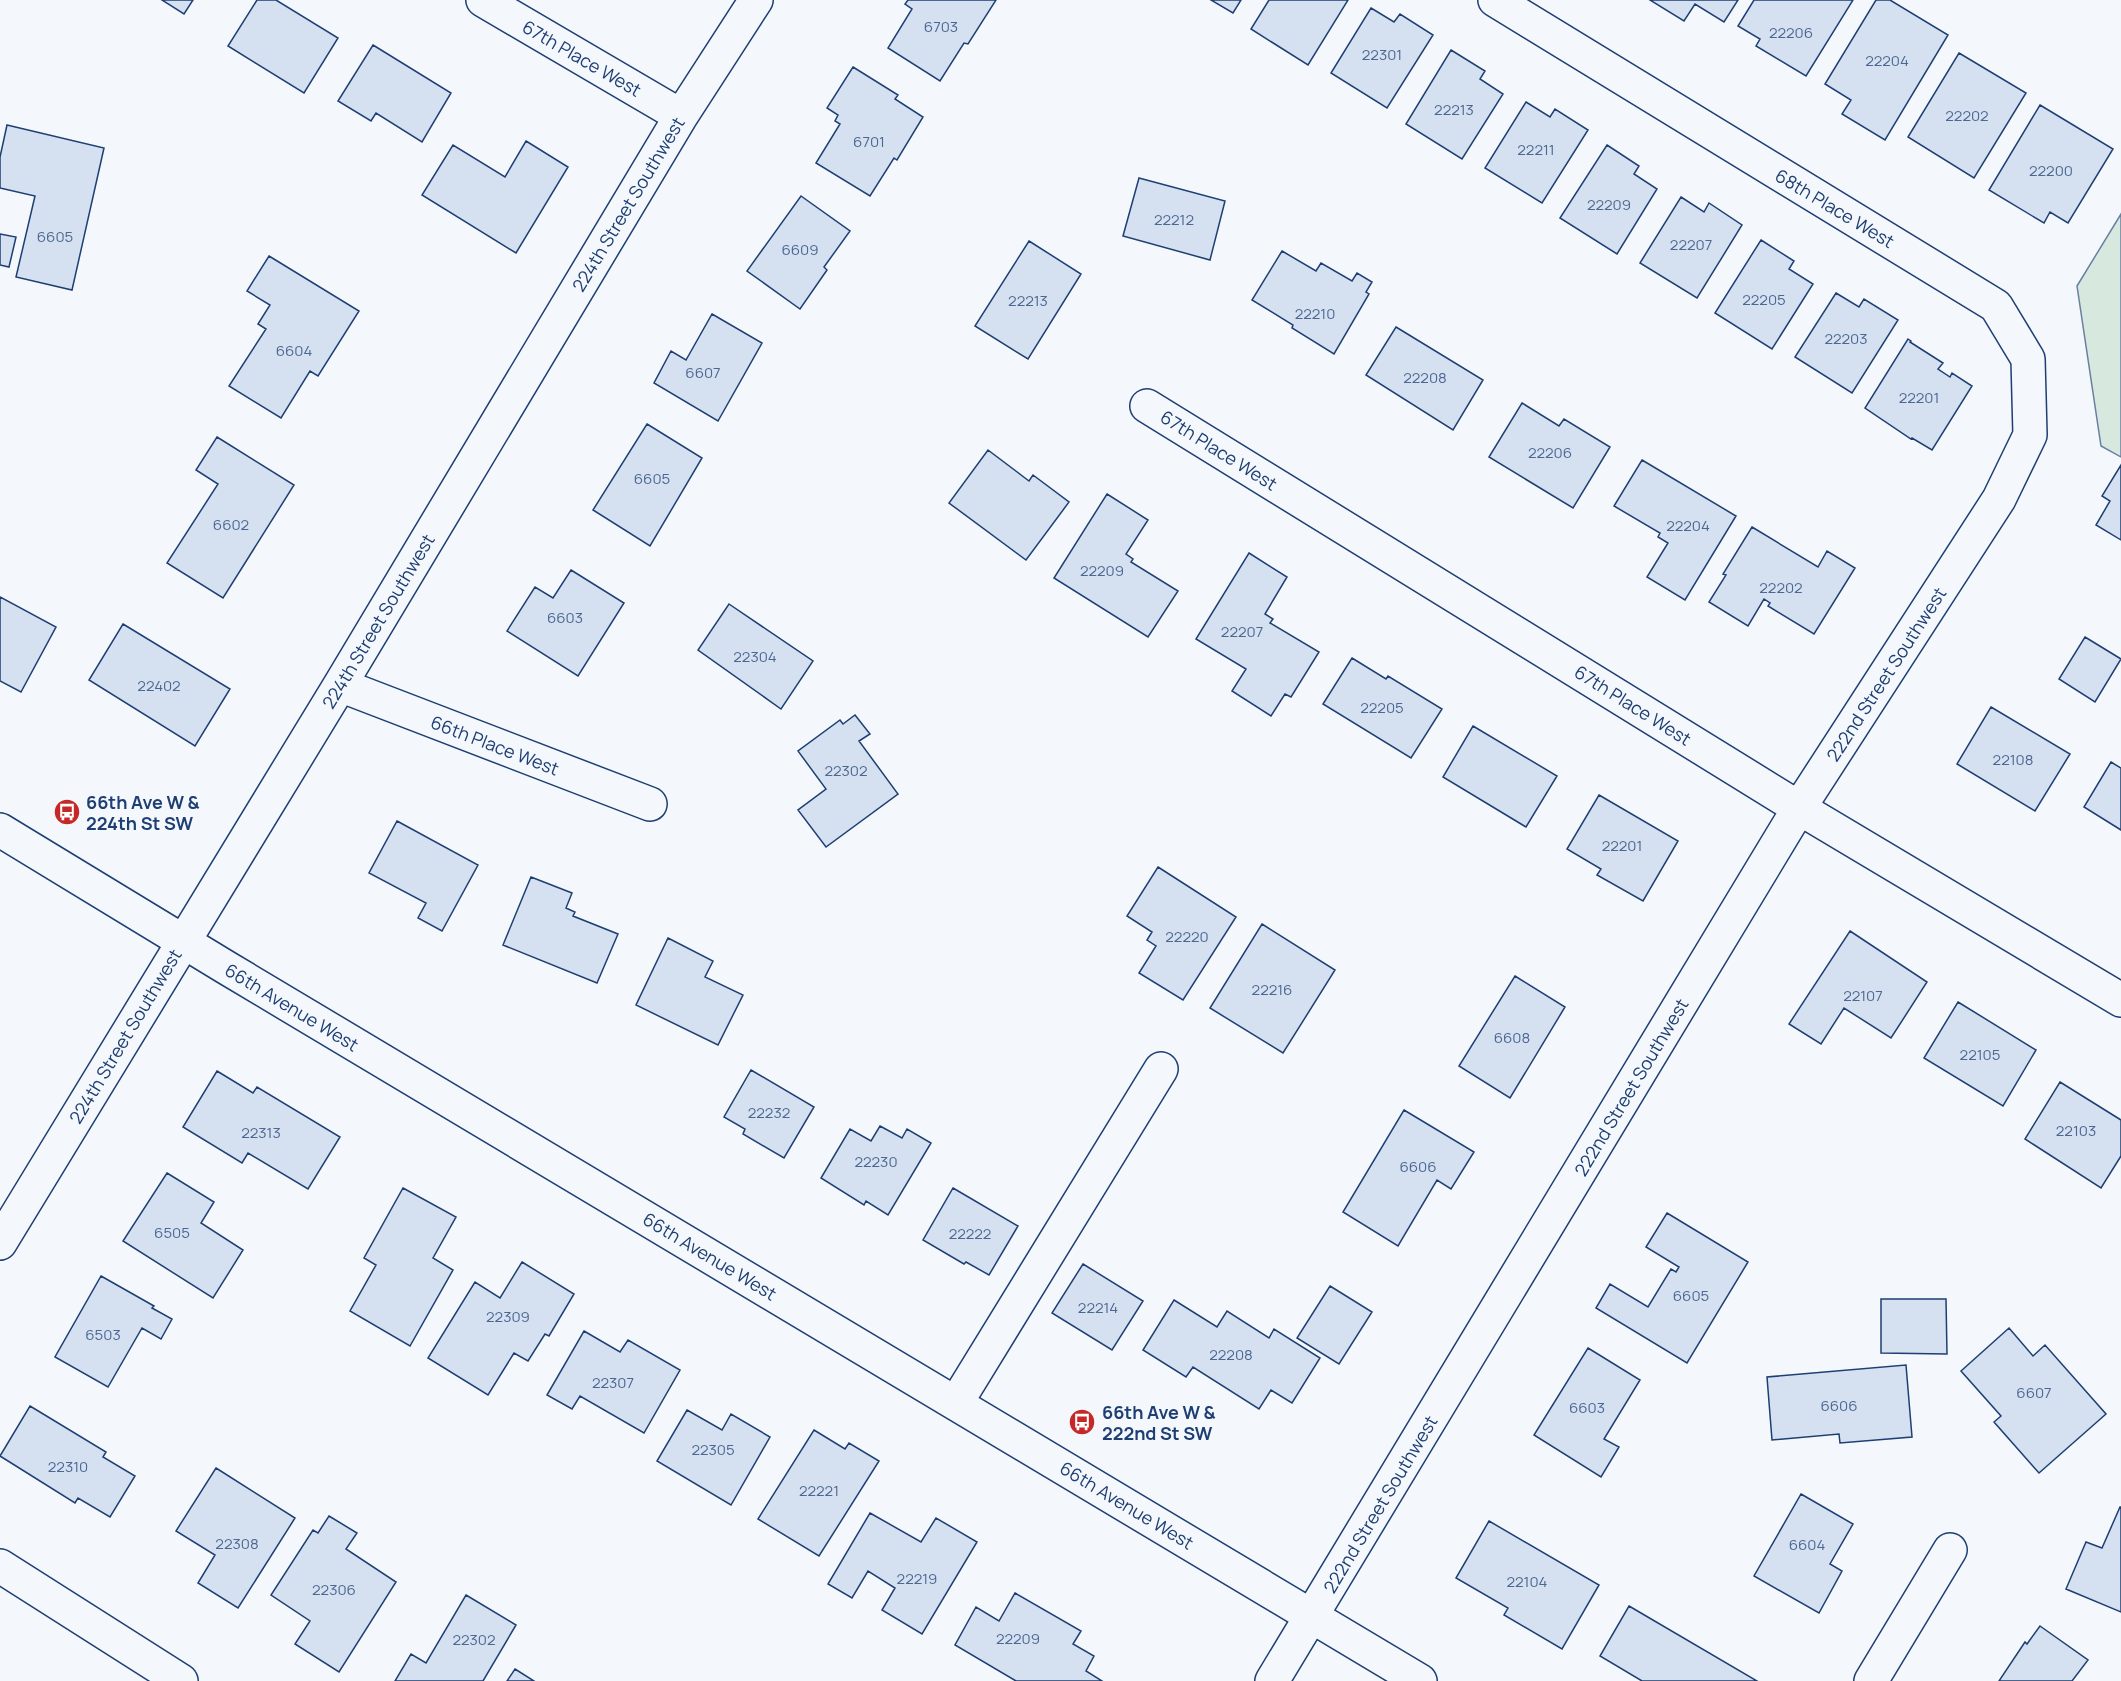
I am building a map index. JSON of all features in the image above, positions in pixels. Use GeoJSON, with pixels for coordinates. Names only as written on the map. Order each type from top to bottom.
{"type":"FeatureCollection","features":[{"type":"Feature","properties":{"kind":"street","name":"67th Place West"},"geometry":{"type":"LineString","coordinates":[[483,0],[681,117]]}},
{"type":"Feature","properties":{"kind":"street","name":"224th Street Southwest"},"geometry":{"type":"LineString","coordinates":[[0,1243],[340,685],[681,117],[756,0]]}},
{"type":"Feature","properties":{"kind":"street","name":"68th Place West"},"geometry":{"type":"LineString","coordinates":[[1495,0],[1996,306],[2028,359],[2030,435],[1999,499]]}},
{"type":"Feature","properties":{"kind":"street","name":"67th Place West"},"geometry":{"type":"LineString","coordinates":[[1147,406],[1799,808],[2121,1000]]}},
{"type":"Feature","properties":{"kind":"street","name":"222nd Street Southwest"},"geometry":{"type":"LineString","coordinates":[[1272,1681],[1799,808],[1999,499]]}},
{"type":"Feature","properties":{"kind":"street","name":"66th Place West"},"geometry":{"type":"LineString","coordinates":[[340,685],[650,804]]}},
{"type":"Feature","properties":{"kind":"street","name":"66th Avenue West"},"geometry":{"type":"LineString","coordinates":[[0,830],[1420,1681]]}},
{"type":"Feature","properties":{"kind":"street"},"geometry":{"type":"LineString","coordinates":[[956,1403],[1161,1069]]}},
{"type":"Feature","properties":{"kind":"street"},"geometry":{"type":"LineString","coordinates":[[1871,1681],[1950,1550]]}},
{"type":"Feature","properties":{"kind":"street"},"geometry":{"type":"LineString","coordinates":[[0,1566],[181,1681]]}},
{"type":"Feature","properties":{"kind":"shaded area"},"geometry":{"type":"Polygon","coordinates":[[[2121,214],[2121,457],[2101,446],[2077,286],[2121,214]]]}},
{"type":"Feature","properties":{"kind":"building"},"geometry":{"type":"Polygon","coordinates":[[[162,0],[193,0],[184,14],[162,0]]]}},
{"type":"Feature","properties":{"kind":"building"},"geometry":{"type":"Polygon","coordinates":[[[257,0],[276,0],[338,38],[304,93],[228,46],[257,0]]]}},
{"type":"Feature","properties":{"kind":"building"},"geometry":{"type":"Polygon","coordinates":[[[908,0],[996,0],[968,44],[964,43],[940,81],[888,48],[912,9],[905,4],[908,0]]]}},
{"type":"Feature","properties":{"kind":"building"},"geometry":{"type":"Polygon","coordinates":[[[1211,0],[1241,0],[1233,13],[1211,0]]]}},
{"type":"Feature","properties":{"kind":"building"},"geometry":{"type":"Polygon","coordinates":[[[1269,0],[1348,0],[1308,65],[1251,29],[1269,0]]]}},
{"type":"Feature","properties":{"kind":"building"},"geometry":{"type":"Polygon","coordinates":[[[1650,0],[1738,0],[1724,22],[1695,4],[1684,21],[1650,0]]]}},
{"type":"Feature","properties":{"kind":"building"},"geometry":{"type":"Polygon","coordinates":[[[1754,0],[1853,0],[1806,76],[1756,46],[1760,39],[1738,26],[1754,0]]]}},
{"type":"Feature","properties":{"kind":"building"},"geometry":{"type":"Polygon","coordinates":[[[1876,0],[1890,0],[1948,35],[1885,140],[1842,114],[1851,100],[1825,84],[1876,0]]]}},
{"type":"Feature","properties":{"kind":"building"},"geometry":{"type":"Polygon","coordinates":[[[1371,8],[1394,22],[1400,14],[1433,35],[1387,108],[1331,73],[1371,8]]]}},
{"type":"Feature","properties":{"kind":"building"},"geometry":{"type":"Polygon","coordinates":[[[373,45],[451,93],[422,142],[376,113],[371,121],[338,101],[373,45]]]}},
{"type":"Feature","properties":{"kind":"building"},"geometry":{"type":"Polygon","coordinates":[[[1451,50],[1485,71],[1480,79],[1503,94],[1462,159],[1406,124],[1451,50]]]}},
{"type":"Feature","properties":{"kind":"building"},"geometry":{"type":"Polygon","coordinates":[[[1959,53],[2026,93],[1974,178],[1908,137],[1959,53]]]}},
{"type":"Feature","properties":{"kind":"building"},"geometry":{"type":"Polygon","coordinates":[[[853,67],[898,95],[895,99],[923,117],[897,160],[894,158],[870,196],[816,163],[840,124],[835,121],[838,115],[827,108],[853,67]]]}},
{"type":"Feature","properties":{"kind":"building"},"geometry":{"type":"Polygon","coordinates":[[[1526,102],[1550,117],[1555,109],[1588,130],[1542,203],[1485,168],[1526,102]]]}},
{"type":"Feature","properties":{"kind":"building"},"geometry":{"type":"Polygon","coordinates":[[[2040,105],[2113,149],[2068,223],[2050,212],[2044,223],[1989,190],[2040,105]]]}},
{"type":"Feature","properties":{"kind":"building"},"geometry":{"type":"Polygon","coordinates":[[[7,125],[104,148],[72,290],[16,277],[35,196],[0,188],[0,157],[7,125]]]}},
{"type":"Feature","properties":{"kind":"building"},"geometry":{"type":"Polygon","coordinates":[[[526,141],[568,167],[516,253],[422,195],[453,145],[505,177],[526,141]]]}},
{"type":"Feature","properties":{"kind":"building"},"geometry":{"type":"Polygon","coordinates":[[[1607,145],[1639,166],[1634,174],[1657,189],[1617,254],[1560,218],[1607,145]]]}},
{"type":"Feature","properties":{"kind":"building"},"geometry":{"type":"Polygon","coordinates":[[[1139,178],[1225,201],[1210,260],[1123,236],[1139,178]]]}},
{"type":"Feature","properties":{"kind":"building"},"geometry":{"type":"Polygon","coordinates":[[[801,196],[850,231],[824,267],[827,270],[800,309],[747,271],[801,196]]]}},
{"type":"Feature","properties":{"kind":"building"},"geometry":{"type":"Polygon","coordinates":[[[1681,197],[1704,212],[1709,203],[1742,225],[1697,298],[1640,263],[1681,197]]]}},
{"type":"Feature","properties":{"kind":"building"},"geometry":{"type":"Polygon","coordinates":[[[0,234],[16,237],[9,267],[0,265],[0,234]]]}},
{"type":"Feature","properties":{"kind":"building"},"geometry":{"type":"Polygon","coordinates":[[[1761,240],[1794,261],[1789,269],[1813,284],[1772,349],[1715,313],[1761,240]]]}},
{"type":"Feature","properties":{"kind":"building"},"geometry":{"type":"Polygon","coordinates":[[[1029,241],[1081,274],[1028,359],[975,326],[1029,241]]]}},
{"type":"Feature","properties":{"kind":"building"},"geometry":{"type":"Polygon","coordinates":[[[1282,251],[1316,271],[1321,263],[1352,281],[1357,273],[1372,282],[1366,292],[1369,294],[1334,354],[1252,300],[1282,251]]]}},
{"type":"Feature","properties":{"kind":"building"},"geometry":{"type":"Polygon","coordinates":[[[269,256],[359,311],[318,376],[310,371],[281,418],[229,386],[266,329],[258,324],[270,305],[247,291],[269,256]]]}},
{"type":"Feature","properties":{"kind":"building"},"geometry":{"type":"Polygon","coordinates":[[[1836,293],[1859,307],[1864,299],[1898,320],[1852,393],[1795,357],[1836,293]]]}},
{"type":"Feature","properties":{"kind":"building"},"geometry":{"type":"Polygon","coordinates":[[[712,314],[762,343],[718,421],[654,383],[671,351],[686,360],[712,314]]]}},
{"type":"Feature","properties":{"kind":"building"},"geometry":{"type":"Polygon","coordinates":[[[1396,327],[1483,380],[1453,430],[1366,375],[1396,327]]]}},
{"type":"Feature","properties":{"kind":"building"},"geometry":{"type":"Polygon","coordinates":[[[1908,339],[1943,363],[1938,369],[1950,377],[1952,373],[1972,386],[1932,450],[1911,439],[1865,408],[1908,339]]]}},
{"type":"Feature","properties":{"kind":"building"},"geometry":{"type":"Polygon","coordinates":[[[1522,403],[1559,426],[1564,419],[1610,447],[1573,508],[1489,457],[1522,403]]]}},
{"type":"Feature","properties":{"kind":"building"},"geometry":{"type":"Polygon","coordinates":[[[647,424],[702,458],[650,546],[593,510],[647,424]]]}},
{"type":"Feature","properties":{"kind":"building"},"geometry":{"type":"Polygon","coordinates":[[[217,437],[294,485],[223,598],[167,563],[218,484],[196,470],[217,437]]]}},
{"type":"Feature","properties":{"kind":"building"},"geometry":{"type":"Polygon","coordinates":[[[988,450],[1029,481],[1033,475],[1069,502],[1026,560],[949,503],[988,450]]]}},
{"type":"Feature","properties":{"kind":"building"},"geometry":{"type":"Polygon","coordinates":[[[1642,460],[1736,516],[1685,600],[1647,577],[1668,543],[1658,537],[1660,533],[1614,506],[1642,460]]]}},
{"type":"Feature","properties":{"kind":"building"},"geometry":{"type":"Polygon","coordinates":[[[2121,465],[2121,540],[2096,525],[2110,501],[2102,496],[2121,465]]]}},
{"type":"Feature","properties":{"kind":"building"},"geometry":{"type":"Polygon","coordinates":[[[1107,494],[1148,520],[1126,554],[1133,559],[1131,562],[1178,591],[1148,637],[1054,578],[1107,494]]]}},
{"type":"Feature","properties":{"kind":"building"},"geometry":{"type":"Polygon","coordinates":[[[1752,527],[1818,567],[1827,551],[1855,568],[1814,634],[1768,606],[1770,603],[1764,599],[1748,626],[1709,602],[1752,527]]]}},
{"type":"Feature","properties":{"kind":"building"},"geometry":{"type":"Polygon","coordinates":[[[1249,553],[1287,577],[1265,614],[1273,619],[1270,623],[1319,652],[1291,697],[1285,694],[1271,716],[1232,691],[1246,669],[1196,639],[1249,553]]]}},
{"type":"Feature","properties":{"kind":"building"},"geometry":{"type":"Polygon","coordinates":[[[571,570],[624,603],[578,676],[507,631],[535,587],[553,598],[571,570]]]}},
{"type":"Feature","properties":{"kind":"building"},"geometry":{"type":"Polygon","coordinates":[[[0,597],[56,627],[21,692],[0,681],[0,597]]]}},
{"type":"Feature","properties":{"kind":"building"},"geometry":{"type":"Polygon","coordinates":[[[729,604],[813,661],[781,709],[698,650],[729,604]]]}},
{"type":"Feature","properties":{"kind":"building"},"geometry":{"type":"Polygon","coordinates":[[[123,624],[230,689],[195,746],[89,680],[123,624]]]}},
{"type":"Feature","properties":{"kind":"building"},"geometry":{"type":"Polygon","coordinates":[[[2085,637],[2121,659],[2095,702],[2059,679],[2085,637]]]}},
{"type":"Feature","properties":{"kind":"building"},"geometry":{"type":"Polygon","coordinates":[[[1352,658],[1386,679],[1388,676],[1442,709],[1411,758],[1323,704],[1352,658]]]}},
{"type":"Feature","properties":{"kind":"building"},"geometry":{"type":"Polygon","coordinates":[[[1991,707],[2070,754],[2035,811],[1957,764],[1991,707]]]}},
{"type":"Feature","properties":{"kind":"building"},"geometry":{"type":"Polygon","coordinates":[[[855,715],[870,734],[859,741],[898,794],[826,847],[798,810],[826,789],[798,751],[840,720],[843,724],[855,715]]]}},
{"type":"Feature","properties":{"kind":"building"},"geometry":{"type":"Polygon","coordinates":[[[1473,726],[1557,776],[1526,827],[1443,777],[1473,726]]]}},
{"type":"Feature","properties":{"kind":"building"},"geometry":{"type":"Polygon","coordinates":[[[2111,762],[2121,768],[2121,830],[2084,807],[2111,762]]]}},
{"type":"Feature","properties":{"kind":"building"},"geometry":{"type":"Polygon","coordinates":[[[1599,795],[1678,841],[1643,901],[1597,875],[1601,869],[1567,849],[1599,795]]]}},
{"type":"Feature","properties":{"kind":"building"},"geometry":{"type":"Polygon","coordinates":[[[397,821],[478,865],[442,931],[418,918],[426,903],[369,873],[397,821]]]}},
{"type":"Feature","properties":{"kind":"building"},"geometry":{"type":"Polygon","coordinates":[[[1158,867],[1236,917],[1183,1000],[1139,973],[1156,946],[1147,940],[1152,932],[1127,916],[1158,867]]]}},
{"type":"Feature","properties":{"kind":"building"},"geometry":{"type":"Polygon","coordinates":[[[531,877],[572,893],[566,908],[575,912],[573,916],[618,934],[597,983],[503,945],[531,877]]]}},
{"type":"Feature","properties":{"kind":"building"},"geometry":{"type":"Polygon","coordinates":[[[1262,924],[1335,970],[1283,1053],[1210,1008],[1262,924]]]}},
{"type":"Feature","properties":{"kind":"building"},"geometry":{"type":"Polygon","coordinates":[[[1850,931],[1927,982],[1891,1038],[1844,1008],[1821,1044],[1789,1024],[1850,931]]]}},
{"type":"Feature","properties":{"kind":"building"},"geometry":{"type":"Polygon","coordinates":[[[668,938],[713,961],[705,977],[743,995],[718,1045],[636,1005],[668,938]]]}},
{"type":"Feature","properties":{"kind":"building"},"geometry":{"type":"Polygon","coordinates":[[[1515,976],[1565,1007],[1510,1098],[1459,1066],[1515,976]]]}},
{"type":"Feature","properties":{"kind":"building"},"geometry":{"type":"Polygon","coordinates":[[[1958,1002],[2036,1050],[2003,1106],[1924,1058],[1958,1002]]]}},
{"type":"Feature","properties":{"kind":"building"},"geometry":{"type":"Polygon","coordinates":[[[751,1070],[814,1107],[784,1158],[743,1134],[745,1129],[724,1117],[751,1070]]]}},
{"type":"Feature","properties":{"kind":"building"},"geometry":{"type":"Polygon","coordinates":[[[217,1071],[253,1093],[257,1087],[340,1137],[308,1189],[248,1153],[242,1163],[183,1127],[217,1071]]]}},
{"type":"Feature","properties":{"kind":"building"},"geometry":{"type":"Polygon","coordinates":[[[2060,1082],[2121,1120],[2121,1156],[2101,1188],[2025,1139],[2060,1082]]]}},
{"type":"Feature","properties":{"kind":"building"},"geometry":{"type":"Polygon","coordinates":[[[1404,1110],[1474,1152],[1451,1189],[1437,1180],[1398,1246],[1343,1212],[1404,1110]]]}},
{"type":"Feature","properties":{"kind":"building"},"geometry":{"type":"Polygon","coordinates":[[[880,1126],[902,1138],[907,1129],[931,1143],[888,1215],[866,1201],[864,1205],[821,1178],[850,1129],[871,1141],[880,1126]]]}},
{"type":"Feature","properties":{"kind":"building"},"geometry":{"type":"Polygon","coordinates":[[[167,1173],[214,1202],[201,1223],[243,1250],[213,1298],[123,1241],[167,1173]]]}},
{"type":"Feature","properties":{"kind":"building"},"geometry":{"type":"Polygon","coordinates":[[[403,1188],[456,1217],[433,1258],[453,1270],[410,1346],[350,1311],[376,1265],[364,1258],[403,1188]]]}},
{"type":"Feature","properties":{"kind":"building"},"geometry":{"type":"Polygon","coordinates":[[[953,1188],[1018,1226],[989,1275],[966,1262],[964,1264],[923,1240],[953,1188]]]}},
{"type":"Feature","properties":{"kind":"building"},"geometry":{"type":"Polygon","coordinates":[[[1667,1213],[1748,1262],[1687,1363],[1596,1308],[1610,1284],[1648,1307],[1671,1269],[1676,1272],[1679,1267],[1646,1247],[1667,1213]]]}},
{"type":"Feature","properties":{"kind":"building"},"geometry":{"type":"Polygon","coordinates":[[[522,1262],[574,1294],[549,1336],[545,1334],[528,1361],[514,1353],[488,1395],[428,1358],[475,1282],[500,1298],[522,1262]]]}},
{"type":"Feature","properties":{"kind":"building"},"geometry":{"type":"Polygon","coordinates":[[[1083,1264],[1143,1301],[1112,1350],[1052,1313],[1083,1264]]]}},
{"type":"Feature","properties":{"kind":"building"},"geometry":{"type":"Polygon","coordinates":[[[101,1276],[172,1319],[161,1339],[142,1328],[108,1387],[55,1357],[101,1276]]]}},
{"type":"Feature","properties":{"kind":"building"},"geometry":{"type":"Polygon","coordinates":[[[1330,1286],[1372,1312],[1339,1364],[1297,1338],[1330,1286]]]}},
{"type":"Feature","properties":{"kind":"building"},"geometry":{"type":"Polygon","coordinates":[[[1881,1299],[1946,1299],[1947,1354],[1881,1353],[1881,1299]]]}},
{"type":"Feature","properties":{"kind":"building"},"geometry":{"type":"Polygon","coordinates":[[[1174,1300],[1217,1327],[1227,1311],[1269,1338],[1274,1329],[1320,1358],[1292,1403],[1271,1390],[1259,1409],[1193,1367],[1186,1377],[1143,1350],[1174,1300]]]}},
{"type":"Feature","properties":{"kind":"building"},"geometry":{"type":"Polygon","coordinates":[[[2009,1328],[2033,1356],[2045,1345],[2106,1414],[2039,1473],[1994,1422],[2001,1416],[1961,1371],[2009,1328]]]}},
{"type":"Feature","properties":{"kind":"building"},"geometry":{"type":"Polygon","coordinates":[[[584,1331],[620,1352],[628,1340],[680,1370],[644,1433],[580,1396],[572,1409],[547,1395],[584,1331]]]}},
{"type":"Feature","properties":{"kind":"building"},"geometry":{"type":"Polygon","coordinates":[[[1588,1348],[1640,1380],[1604,1439],[1619,1447],[1601,1477],[1534,1435],[1588,1348]]]}},
{"type":"Feature","properties":{"kind":"building"},"geometry":{"type":"Polygon","coordinates":[[[1906,1365],[1912,1437],[1840,1443],[1839,1434],[1772,1440],[1767,1377],[1906,1365]]]}},
{"type":"Feature","properties":{"kind":"building"},"geometry":{"type":"Polygon","coordinates":[[[30,1406],[106,1452],[103,1457],[135,1476],[110,1517],[78,1498],[75,1503],[0,1456],[30,1406]]]}},
{"type":"Feature","properties":{"kind":"building"},"geometry":{"type":"Polygon","coordinates":[[[687,1410],[722,1430],[731,1414],[770,1437],[731,1505],[657,1461],[687,1410]]]}},
{"type":"Feature","properties":{"kind":"building"},"geometry":{"type":"Polygon","coordinates":[[[814,1430],[845,1449],[849,1443],[879,1461],[819,1556],[758,1519],[814,1430]]]}},
{"type":"Feature","properties":{"kind":"building"},"geometry":{"type":"Polygon","coordinates":[[[216,1468],[295,1518],[238,1608],[198,1583],[215,1555],[176,1531],[216,1468]]]}},
{"type":"Feature","properties":{"kind":"building"},"geometry":{"type":"Polygon","coordinates":[[[1801,1494],[1853,1524],[1830,1564],[1842,1571],[1819,1613],[1754,1576],[1801,1494]]]}},
{"type":"Feature","properties":{"kind":"building"},"geometry":{"type":"Polygon","coordinates":[[[2120,1507],[2121,1612],[2066,1589],[2086,1542],[2102,1548],[2120,1507]]]}},
{"type":"Feature","properties":{"kind":"building"},"geometry":{"type":"Polygon","coordinates":[[[870,1513],[921,1542],[936,1518],[977,1542],[922,1634],[882,1610],[895,1588],[868,1571],[852,1598],[828,1584],[870,1513]]]}},
{"type":"Feature","properties":{"kind":"building"},"geometry":{"type":"Polygon","coordinates":[[[329,1516],[357,1533],[346,1549],[396,1582],[339,1672],[295,1644],[310,1621],[271,1595],[313,1530],[318,1533],[329,1516]]]}},
{"type":"Feature","properties":{"kind":"building"},"geometry":{"type":"Polygon","coordinates":[[[1489,1521],[1599,1585],[1562,1649],[1504,1615],[1508,1608],[1456,1578],[1489,1521]]]}},
{"type":"Feature","properties":{"kind":"building"},"geometry":{"type":"Polygon","coordinates":[[[1015,1593],[1081,1631],[1073,1644],[1094,1656],[1086,1671],[1102,1681],[1016,1681],[955,1645],[976,1607],[999,1621],[1015,1593]]]}},
{"type":"Feature","properties":{"kind":"building"},"geometry":{"type":"Polygon","coordinates":[[[466,1595],[516,1625],[483,1681],[395,1681],[411,1654],[426,1663],[466,1595]]]}},
{"type":"Feature","properties":{"kind":"building"},"geometry":{"type":"Polygon","coordinates":[[[1629,1606],[1757,1681],[1642,1681],[1600,1656],[1629,1606]]]}},
{"type":"Feature","properties":{"kind":"building"},"geometry":{"type":"Polygon","coordinates":[[[2040,1626],[2088,1660],[2072,1681],[1999,1681],[2025,1642],[2027,1644],[2040,1626]]]}},
{"type":"Feature","properties":{"kind":"building"},"geometry":{"type":"Polygon","coordinates":[[[515,1669],[534,1681],[507,1681],[515,1669]]]}},
{"type":"Feature","properties":{"kind":"place","name":"66th Ave W & 224th St SW"},"geometry":{"type":"Point","coordinates":[67,812]}},
{"type":"Feature","properties":{"kind":"place","name":"66th Ave W & 222nd St SW"},"geometry":{"type":"Point","coordinates":[1082,1422]}}]}
